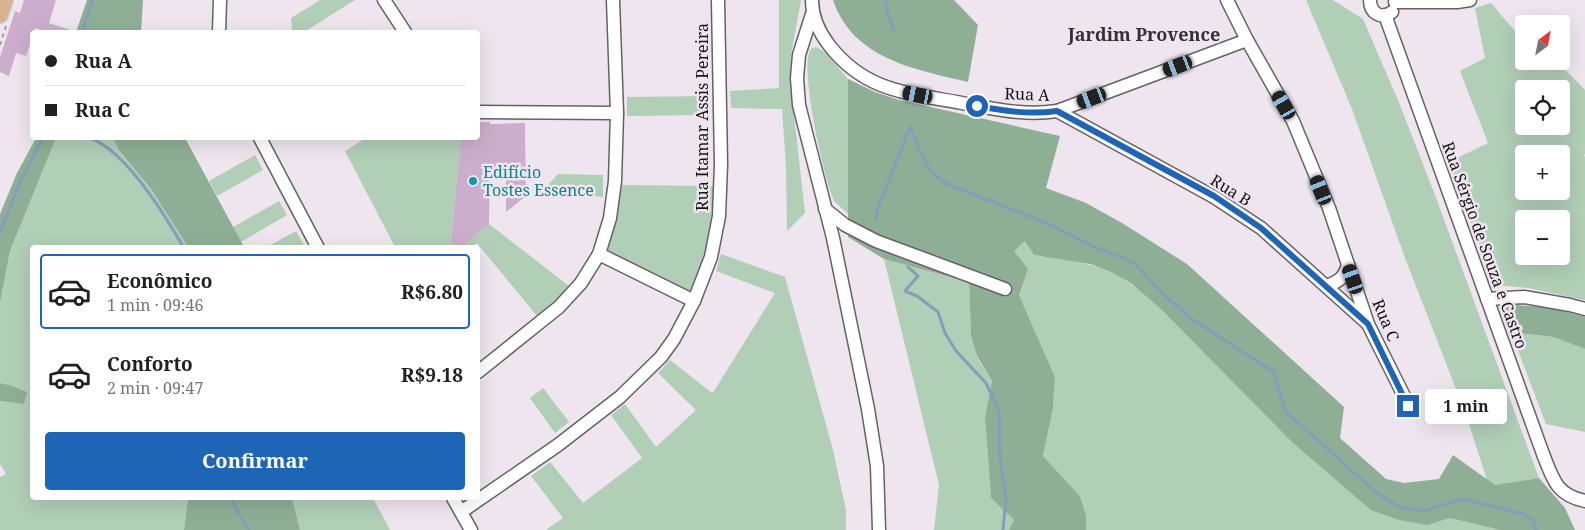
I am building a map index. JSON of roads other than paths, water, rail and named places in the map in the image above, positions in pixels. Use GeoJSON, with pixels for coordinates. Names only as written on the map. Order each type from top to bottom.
{"type":"FeatureCollection","features":[{"type":"Feature","properties":{"kind":"main road"},"geometry":{"type":"LineString","coordinates":[[0,15],[5,0]]}},
{"type":"Feature","properties":{"kind":"street"},"geometry":{"type":"LineString","coordinates":[[219,30],[220,0]]}},
{"type":"Feature","properties":{"kind":"street"},"geometry":{"type":"LineString","coordinates":[[384,0],[404,30]]}},
{"type":"Feature","properties":{"kind":"street"},"geometry":{"type":"LineString","coordinates":[[480,370],[559,307],[581,283],[599,254],[607,228],[614,193],[617,113],[613,0]]}},
{"type":"Feature","properties":{"kind":"street","name":"Rua Itamar Assis Pereira"},"geometry":{"type":"LineString","coordinates":[[480,499],[558,445],[620,397],[661,358],[674,339],[694,301],[711,257],[719,216],[721,164],[718,0]]}},
{"type":"Feature","properties":{"kind":"street","name":"Rua A"},"geometry":{"type":"LineString","coordinates":[[812,0],[812,14],[821,33],[835,53],[859,74],[872,82],[902,92],[1016,113],[1037,114],[1057,111],[1247,40]]}},
{"type":"Feature","properties":{"kind":"street","name":"Rua C"},"geometry":{"type":"LineString","coordinates":[[1227,0],[1247,40],[1293,121],[1328,208],[1368,324],[1408,406]]}},
{"type":"Feature","properties":{"kind":"street"},"geometry":{"type":"LineString","coordinates":[[1368,2],[1377,14],[1385,15],[1393,10],[1395,1],[1457,2],[1470,0]]}},
{"type":"Feature","properties":{"kind":"street"},"geometry":{"type":"LineString","coordinates":[[812,14],[799,55],[798,90],[802,121],[825,209],[868,409],[877,473],[879,530]]}},
{"type":"Feature","properties":{"kind":"street","name":"Rua Sérgio de Souza e Castro"},"geometry":{"type":"LineString","coordinates":[[1385,15],[1531,424],[1556,486],[1565,494],[1585,501]]}},
{"type":"Feature","properties":{"kind":"street","name":"Rua B"},"geometry":{"type":"LineString","coordinates":[[1057,111],[1214,196],[1261,228],[1368,324]]}},
{"type":"Feature","properties":{"kind":"street"},"geometry":{"type":"LineString","coordinates":[[480,112],[617,113]]}},
{"type":"Feature","properties":{"kind":"street"},"geometry":{"type":"LineString","coordinates":[[261,140],[316,245]]}},
{"type":"Feature","properties":{"kind":"street"},"geometry":{"type":"LineString","coordinates":[[825,209],[845,225],[876,241],[1005,289]]}},
{"type":"Feature","properties":{"kind":"street"},"geometry":{"type":"LineString","coordinates":[[599,254],[694,301]]}},
{"type":"Feature","properties":{"kind":"street"},"geometry":{"type":"LineString","coordinates":[[1326,286],[1337,282],[1345,274],[1348,264]]}},
{"type":"Feature","properties":{"kind":"street"},"geometry":{"type":"LineString","coordinates":[[1487,299],[1524,297],[1570,305],[1585,310]]}},
{"type":"Feature","properties":{"kind":"street"},"geometry":{"type":"LineString","coordinates":[[454,500],[471,530]]}},
{"type":"Feature","properties":{"kind":"street","name":"Rua Itamar Assis Pereira"},"geometry":{"type":"LineString","coordinates":[[461,512],[478,500]]}},
{"type":"Feature","properties":{"kind":"waterway"},"geometry":{"type":"LineString","coordinates":[[83,30],[92,0]]}},
{"type":"Feature","properties":{"kind":"waterway"},"geometry":{"type":"LineString","coordinates":[[886,0],[887,10],[894,30]]}},
{"type":"Feature","properties":{"kind":"waterway"},"geometry":{"type":"LineString","coordinates":[[910,127],[930,170],[945,183],[1051,225],[1136,265],[1164,295],[1192,319],[1274,372],[1285,411],[1378,494],[1400,507],[1423,511],[1462,499],[1523,514],[1534,521],[1536,530]]}},
{"type":"Feature","properties":{"kind":"waterway"},"geometry":{"type":"LineString","coordinates":[[876,219],[878,208],[910,127]]}},
{"type":"Feature","properties":{"kind":"waterway"},"geometry":{"type":"LineString","coordinates":[[0,232],[21,180],[42,140]]}},
{"type":"Feature","properties":{"kind":"waterway"},"geometry":{"type":"LineString","coordinates":[[94,140],[104,145],[131,170],[166,218],[182,245]]}},
{"type":"Feature","properties":{"kind":"waterway"},"geometry":{"type":"LineString","coordinates":[[908,267],[918,276],[905,291],[917,296],[938,312],[945,333],[956,351],[986,383],[999,411],[1000,460],[1006,497],[1003,530]]}},
{"type":"Feature","properties":{"kind":"waterway"},"geometry":{"type":"LineString","coordinates":[[232,500],[249,530]]}},
{"type":"Feature","properties":{"kind":"place","name":"Edifício Tostes Essence"},"geometry":{"type":"Point","coordinates":[473,181]}},
{"type":"Feature","properties":{"kind":"district","name":"Jardim Provence"},"geometry":{"type":"Point","coordinates":[1144,35]}}]}
